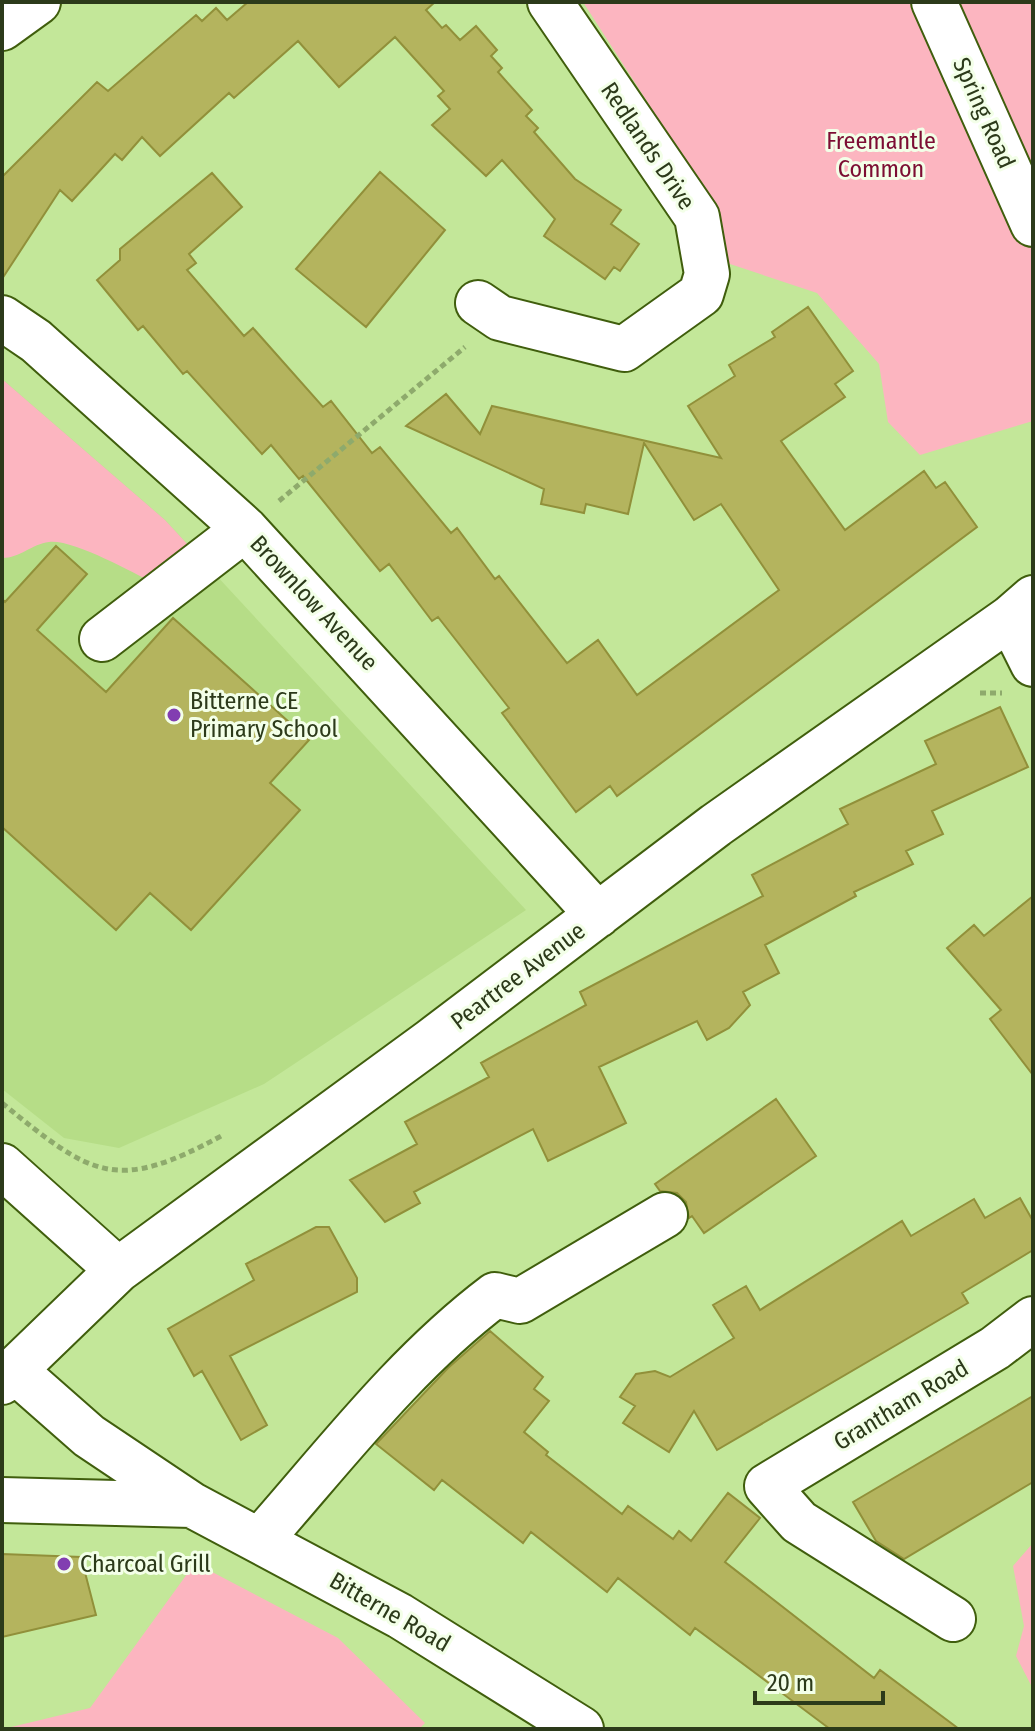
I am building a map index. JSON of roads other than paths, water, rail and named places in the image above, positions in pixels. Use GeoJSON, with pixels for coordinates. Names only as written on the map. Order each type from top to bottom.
{"type":"FeatureCollection","features":[{"type":"Feature","properties":{"kind":"street"},"geometry":{"type":"LineString","coordinates":[[2,28],[38,2]]}},
{"type":"Feature","properties":{"kind":"street","name":"Redlands Drive"},"geometry":{"type":"LineString","coordinates":[[489,311],[624,349],[701,294],[707,274],[697,217],[550,2]]}},
{"type":"Feature","properties":{"kind":"street","name":"Spring Road"},"geometry":{"type":"LineString","coordinates":[[934,2],[1033,224]]}},
{"type":"Feature","properties":{"kind":"street","name":"Brownlow Avenue"},"geometry":{"type":"LineString","coordinates":[[2,318],[36,341],[245,529],[598,915]]}},
{"type":"Feature","properties":{"kind":"street"},"geometry":{"type":"LineString","coordinates":[[102,639],[245,529]]}},
{"type":"Feature","properties":{"kind":"street"},"geometry":{"type":"LineString","coordinates":[[1021,608],[1033,664]]}},
{"type":"Feature","properties":{"kind":"street","name":"Peartree Avenue"},"geometry":{"type":"LineString","coordinates":[[8,1376],[118,1270],[716,825],[1021,608]]}},
{"type":"Feature","properties":{"kind":"street"},"geometry":{"type":"LineString","coordinates":[[2,1166],[118,1270]]}},
{"type":"Feature","properties":{"kind":"street"},"geometry":{"type":"LineString","coordinates":[[261,1539],[386,1396],[453,1326],[495,1295],[520,1301],[665,1215]]}},
{"type":"Feature","properties":{"kind":"street","name":"Grantham Road"},"geometry":{"type":"LineString","coordinates":[[953,1619],[799,1522],[767,1486],[995,1348],[1033,1319]]}},
{"type":"Feature","properties":{"kind":"street","name":"Bitterne Road"},"geometry":{"type":"LineString","coordinates":[[8,1376],[89,1436],[192,1505],[261,1539],[412,1623],[581,1729]]}},
{"type":"Feature","properties":{"kind":"street","name":"Bitterne Road"},"geometry":{"type":"LineString","coordinates":[[2,1500],[192,1505]]}},
{"type":"Feature","properties":{"kind":"place","name":"Bitterne CE Primary School"},"geometry":{"type":"Point","coordinates":[174,715]}},
{"type":"Feature","properties":{"kind":"place","name":"Charcoal Grill"},"geometry":{"type":"Point","coordinates":[64,1564]}},
{"type":"Feature","properties":{"kind":"park label","name":"Freemantle Common"},"geometry":{"type":"Point","coordinates":[881,155]}}]}
